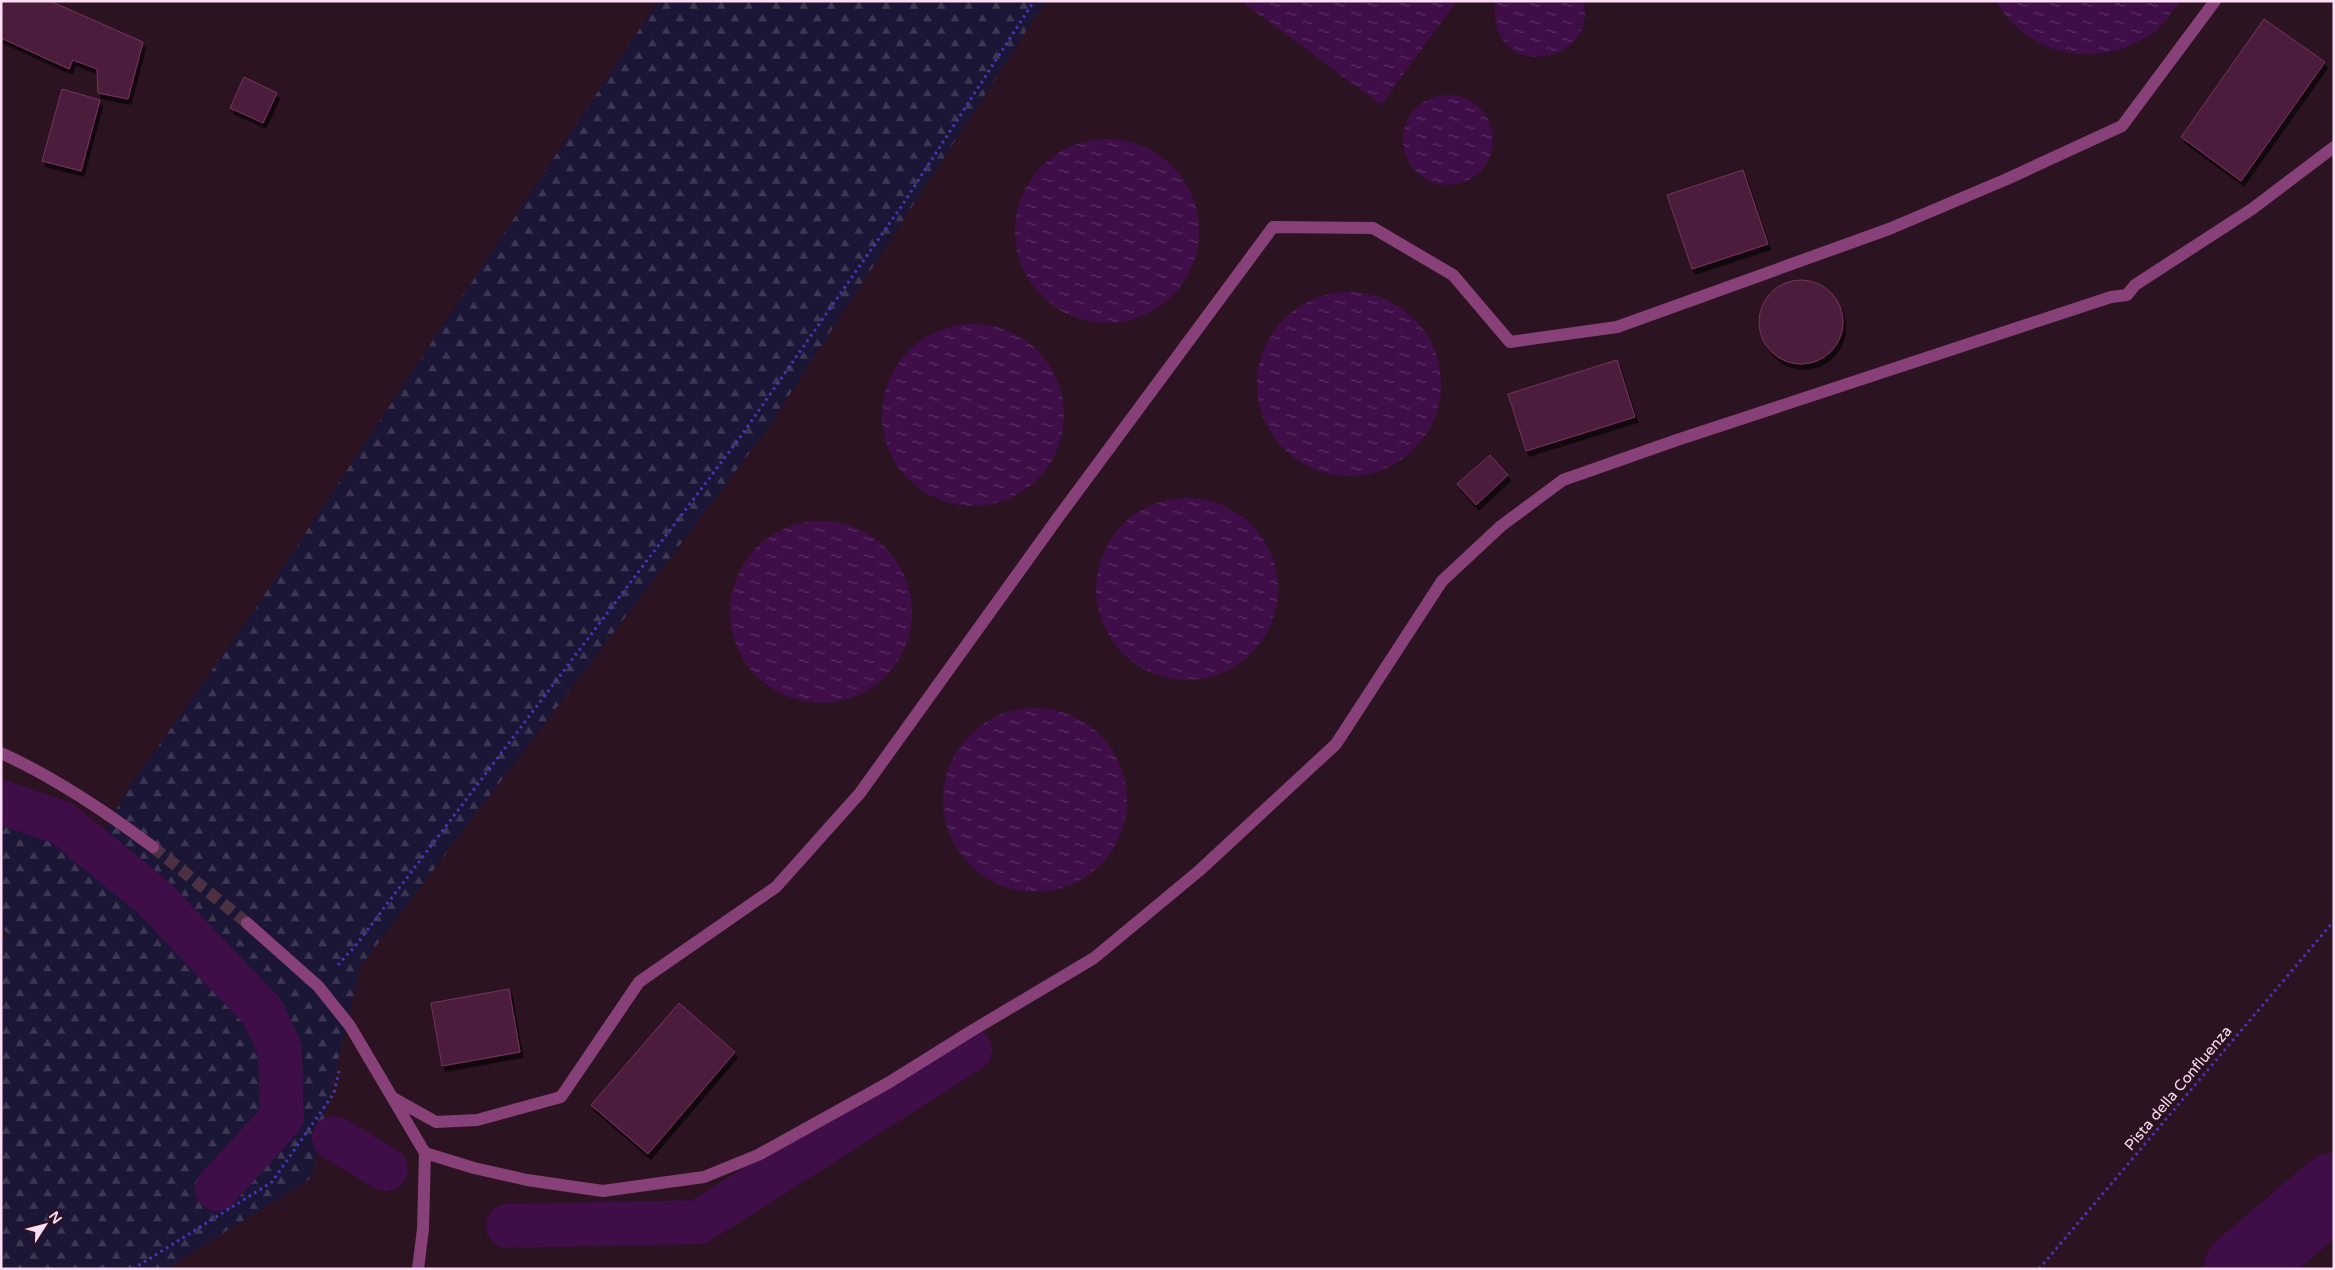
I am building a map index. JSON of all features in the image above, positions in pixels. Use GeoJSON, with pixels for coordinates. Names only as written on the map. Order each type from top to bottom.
{"type":"FeatureCollection","features":[{"type":"Feature","properties":{"kind":"lane"},"geometry":{"type":"LineString","coordinates":[[393,1098],[436,1122],[477,1120],[561,1098],[639,982],[776,887],[860,793],[1057,519],[1273,227],[1372,228],[1453,275],[1510,342],[1617,327],[1889,229],[2006,180],[2122,126],[2215,1]]}},
{"type":"Feature","properties":{"kind":"lane"},"geometry":{"type":"LineString","coordinates":[[425,1153],[474,1168],[527,1180],[603,1191],[704,1177],[758,1155],[888,1083],[1094,958],[1200,870],[1336,744],[1442,581],[1501,526],[1563,480],[1677,440],[2110,297],[2127,295],[2136,285],[2252,208],[2334,147]]}},
{"type":"Feature","properties":{"kind":"lane"},"geometry":{"type":"LineString","coordinates":[[1,753],[98,806],[153,847]]}},
{"type":"Feature","properties":{"kind":"lane"},"geometry":{"type":"LineString","coordinates":[[246,923],[318,986],[350,1026],[425,1153],[423,1229],[418,1269]]}},
{"type":"Feature","properties":{"kind":"path"},"geometry":{"type":"LineString","coordinates":[[318,986],[356,946],[736,443],[903,204],[1034,1]]}},
{"type":"Feature","properties":{"kind":"path","name":"Pista della Confluenza"},"geometry":{"type":"LineString","coordinates":[[2039,1269],[2334,921]]}},
{"type":"Feature","properties":{"kind":"path"},"geometry":{"type":"LineString","coordinates":[[133,1269],[272,1182],[334,1093],[350,1026]]}},
{"type":"Feature","properties":{"kind":"green space"},"geometry":{"type":"Polygon","coordinates":[[[658,1],[1046,1],[764,434],[360,967],[311,1178],[166,1269],[1,1269],[1,942],[9,934],[1,928],[1,778],[104,832],[126,792],[255,609],[658,1]]]}},
{"type":"Feature","properties":{"kind":"water"},"geometry":{"type":"Polygon","coordinates":[[[1241,1],[1457,1],[1381,105],[1241,1]]]}},
{"type":"Feature","properties":{"kind":"water"},"geometry":{"type":"Polygon","coordinates":[[[1495,1],[1583,1],[1584,22],[1576,39],[1561,51],[1543,56],[1524,55],[1508,46],[1497,28],[1495,1]]]}},
{"type":"Feature","properties":{"kind":"water"},"geometry":{"type":"Polygon","coordinates":[[[1996,1],[2180,1],[2161,26],[2152,34],[2130,46],[2118,50],[2081,54],[2064,52],[2048,47],[2033,39],[2019,29],[1996,1]]]}},
{"type":"Feature","properties":{"kind":"water"},"geometry":{"type":"Polygon","coordinates":[[[1448,95],[1465,99],[1480,108],[1489,123],[1493,140],[1489,157],[1480,172],[1465,181],[1448,185],[1431,181],[1416,172],[1407,157],[1403,140],[1407,123],[1416,108],[1431,99],[1448,95]]]}},
{"type":"Feature","properties":{"kind":"water"},"geometry":{"type":"Polygon","coordinates":[[[1107,139],[1125,141],[1142,146],[1172,166],[1192,196],[1197,213],[1199,231],[1197,249],[1192,266],[1172,296],[1142,316],[1125,321],[1107,323],[1089,321],[1072,316],[1042,296],[1022,266],[1017,249],[1015,231],[1017,213],[1022,196],[1042,166],[1072,146],[1089,141],[1107,139]]]}},
{"type":"Feature","properties":{"kind":"water"},"geometry":{"type":"Polygon","coordinates":[[[1349,292],[1367,294],[1384,299],[1414,319],[1434,349],[1439,366],[1441,384],[1439,402],[1434,419],[1414,449],[1384,469],[1367,474],[1349,476],[1331,474],[1314,469],[1284,449],[1264,419],[1259,402],[1257,384],[1259,366],[1264,349],[1284,319],[1314,299],[1331,294],[1349,292]]]}},
{"type":"Feature","properties":{"kind":"water"},"geometry":{"type":"Polygon","coordinates":[[[982,324],[991,325],[1016,334],[1038,350],[1054,372],[1063,397],[1063,433],[1054,458],[1038,480],[1016,496],[1000,502],[982,506],[964,506],[955,505],[930,496],[915,486],[902,473],[892,458],[883,433],[882,406],[883,397],[892,372],[902,357],[915,344],[930,334],[955,325],[982,324]]]}},
{"type":"Feature","properties":{"kind":"water"},"geometry":{"type":"Polygon","coordinates":[[[1196,498],[1222,504],[1252,524],[1272,554],[1277,571],[1277,607],[1272,624],[1252,654],[1230,670],[1214,677],[1178,680],[1160,677],[1144,670],[1129,660],[1116,647],[1106,632],[1099,616],[1096,580],[1099,562],[1106,546],[1116,531],[1129,518],[1144,508],[1160,501],[1196,498]]]}},
{"type":"Feature","properties":{"kind":"water"},"geometry":{"type":"Polygon","coordinates":[[[830,521],[848,524],[864,531],[886,547],[902,569],[909,585],[912,612],[909,639],[902,655],[886,677],[864,693],[848,700],[812,703],[794,700],[778,693],[763,683],[750,670],[740,655],[733,639],[730,603],[733,585],[740,569],[750,554],[763,541],[778,531],[794,524],[830,521]]]}},
{"type":"Feature","properties":{"kind":"water"},"geometry":{"type":"Polygon","coordinates":[[[1035,708],[1053,710],[1070,715],[1100,735],[1120,765],[1125,782],[1127,800],[1125,818],[1120,835],[1100,865],[1070,885],[1053,890],[1035,892],[1017,890],[1000,885],[970,865],[950,835],[945,818],[943,800],[945,782],[950,765],[970,735],[1000,715],[1017,710],[1035,708]]]}},
{"type":"Feature","properties":{"kind":"building"},"geometry":{"type":"Polygon","coordinates":[[[1,1],[50,1],[143,42],[128,99],[98,93],[97,69],[73,60],[69,69],[1,38],[1,1]]]}},
{"type":"Feature","properties":{"kind":"building"},"geometry":{"type":"Polygon","coordinates":[[[2264,19],[2325,62],[2241,181],[2181,137],[2264,19]]]}},
{"type":"Feature","properties":{"kind":"building"},"geometry":{"type":"Polygon","coordinates":[[[244,77],[277,93],[263,123],[230,108],[244,77]]]}},
{"type":"Feature","properties":{"kind":"building"},"geometry":{"type":"Polygon","coordinates":[[[62,89],[100,100],[81,171],[42,161],[62,89]]]}},
{"type":"Feature","properties":{"kind":"building"},"geometry":{"type":"Polygon","coordinates":[[[1743,170],[1768,244],[1692,269],[1667,195],[1743,170]]]}},
{"type":"Feature","properties":{"kind":"building"},"geometry":{"type":"Polygon","coordinates":[[[1801,280],[1824,287],[1836,299],[1843,322],[1836,345],[1824,357],[1801,364],[1778,357],[1766,345],[1759,322],[1766,299],[1778,287],[1801,280]]]}},
{"type":"Feature","properties":{"kind":"building"},"geometry":{"type":"Polygon","coordinates":[[[1617,360],[1635,417],[1526,451],[1508,394],[1617,360]]]}},
{"type":"Feature","properties":{"kind":"building"},"geometry":{"type":"Polygon","coordinates":[[[1490,455],[1508,475],[1476,505],[1457,484],[1490,455]]]}},
{"type":"Feature","properties":{"kind":"building"},"geometry":{"type":"Polygon","coordinates":[[[509,989],[520,1052],[442,1066],[431,1003],[509,989]]]}},
{"type":"Feature","properties":{"kind":"building"},"geometry":{"type":"Polygon","coordinates":[[[679,1003],[735,1052],[648,1154],[591,1105],[679,1003]]]}},
{"type":"Feature","properties":{"kind":"waterway"},"geometry":{"type":"LineString","coordinates":[[1,802],[62,823],[153,897],[261,1010],[280,1049],[282,1117],[217,1189]]}},
{"type":"Feature","properties":{"kind":"waterway"},"geometry":{"type":"LineString","coordinates":[[508,1226],[699,1222],[970,1050]]}},
{"type":"Feature","properties":{"kind":"waterway"},"geometry":{"type":"LineString","coordinates":[[334,1138],[386,1169]]}},
{"type":"Feature","properties":{"kind":"waterway"},"geometry":{"type":"LineString","coordinates":[[2241,1269],[2334,1190]]}},
{"type":"Feature","properties":{"kind":"tunnel"},"geometry":{"type":"LineString","coordinates":[[153,847],[247,923]]}}]}
